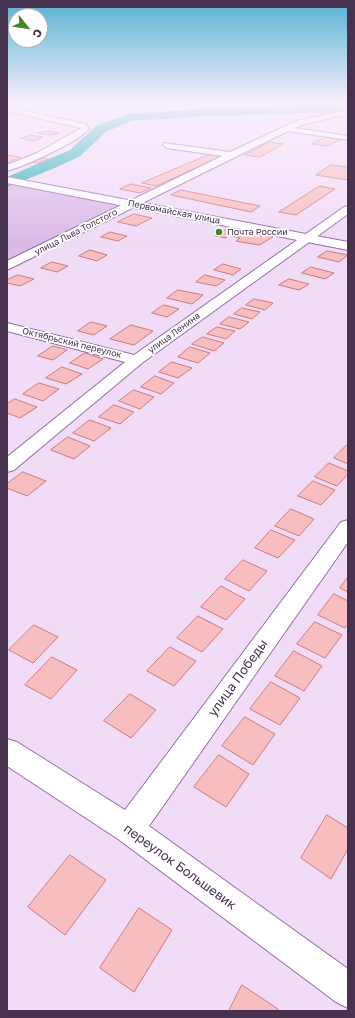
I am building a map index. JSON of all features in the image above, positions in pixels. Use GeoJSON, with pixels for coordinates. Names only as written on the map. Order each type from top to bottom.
{"type":"FeatureCollection","features":[{"type":"Feature","properties":{"kind":"main road","name":"Первомайская улица"},"geometry":{"type":"LineString","coordinates":[[7,180],[348,246]]}},
{"type":"Feature","properties":{"kind":"street"},"geometry":{"type":"LineString","coordinates":[[7,168],[50,150]]}},
{"type":"Feature","properties":{"kind":"street"},"geometry":{"type":"LineString","coordinates":[[196,150],[231,155]]}},
{"type":"Feature","properties":{"kind":"street","name":"улица Льва Толстого"},"geometry":{"type":"LineString","coordinates":[[7,266],[243,150]]}},
{"type":"Feature","properties":{"kind":"street","name":"улица Ленина"},"geometry":{"type":"LineString","coordinates":[[7,466],[137,360],[348,209]]}},
{"type":"Feature","properties":{"kind":"street","name":"Октябрьский переулок"},"geometry":{"type":"LineString","coordinates":[[7,327],[137,360]]}},
{"type":"Feature","properties":{"kind":"street","name":"улица Победы"},"geometry":{"type":"LineString","coordinates":[[129,829],[348,527]]}},
{"type":"Feature","properties":{"kind":"street","name":"переулок Большевик"},"geometry":{"type":"LineString","coordinates":[[7,751],[129,829],[348,990]]}},
{"type":"Feature","properties":{"kind":"shaded area"},"geometry":{"type":"Polygon","coordinates":[[[8,183],[128,204],[7,264],[8,183]]]}},
{"type":"Feature","properties":{"kind":"building"},"geometry":{"type":"Polygon","coordinates":[[[256,150],[273,150],[260,157],[245,155],[256,150]]]}},
{"type":"Feature","properties":{"kind":"building"},"geometry":{"type":"Polygon","coordinates":[[[211,154],[223,156],[156,186],[142,183],[211,154]]]}},
{"type":"Feature","properties":{"kind":"building"},"geometry":{"type":"Polygon","coordinates":[[[7,155],[21,157],[7,163],[7,155]]]}},
{"type":"Feature","properties":{"kind":"building"},"geometry":{"type":"Polygon","coordinates":[[[40,158],[49,159],[38,163],[29,162],[40,158]]]}},
{"type":"Feature","properties":{"kind":"building"},"geometry":{"type":"Polygon","coordinates":[[[331,165],[348,167],[348,180],[316,175],[331,165]]]}},
{"type":"Feature","properties":{"kind":"building"},"geometry":{"type":"Polygon","coordinates":[[[131,184],[151,188],[140,193],[120,189],[131,184]]]}},
{"type":"Feature","properties":{"kind":"building"},"geometry":{"type":"Polygon","coordinates":[[[320,186],[335,189],[296,215],[279,212],[320,186]]]}},
{"type":"Feature","properties":{"kind":"building"},"geometry":{"type":"Polygon","coordinates":[[[181,190],[260,206],[251,212],[171,195],[181,190]]]}},
{"type":"Feature","properties":{"kind":"building"},"geometry":{"type":"Polygon","coordinates":[[[134,214],[152,218],[136,226],[118,222],[134,214]]]}},
{"type":"Feature","properties":{"kind":"building"},"geometry":{"type":"Polygon","coordinates":[[[230,227],[273,237],[259,245],[236,241],[240,238],[229,235],[226,238],[216,236],[230,227]]]}},
{"type":"Feature","properties":{"kind":"building"},"geometry":{"type":"Polygon","coordinates":[[[110,232],[127,236],[118,241],[101,237],[110,232]]]}},
{"type":"Feature","properties":{"kind":"building"},"geometry":{"type":"Polygon","coordinates":[[[90,250],[107,255],[97,261],[79,256],[90,250]]]}},
{"type":"Feature","properties":{"kind":"building"},"geometry":{"type":"Polygon","coordinates":[[[327,251],[348,255],[339,262],[318,257],[327,251]]]}},
{"type":"Feature","properties":{"kind":"building"},"geometry":{"type":"Polygon","coordinates":[[[52,262],[68,266],[57,272],[41,268],[52,262]]]}},
{"type":"Feature","properties":{"kind":"building"},"geometry":{"type":"Polygon","coordinates":[[[223,264],[241,269],[233,275],[214,270],[223,264]]]}},
{"type":"Feature","properties":{"kind":"building"},"geometry":{"type":"Polygon","coordinates":[[[311,267],[334,273],[325,279],[302,273],[311,267]]]}},
{"type":"Feature","properties":{"kind":"building"},"geometry":{"type":"Polygon","coordinates":[[[18,275],[34,279],[20,286],[7,283],[7,280],[18,275]]]}},
{"type":"Feature","properties":{"kind":"building"},"geometry":{"type":"Polygon","coordinates":[[[205,275],[225,280],[216,286],[196,282],[205,275]]]}},
{"type":"Feature","properties":{"kind":"building"},"geometry":{"type":"Polygon","coordinates":[[[289,279],[309,284],[299,290],[279,285],[289,279]]]}},
{"type":"Feature","properties":{"kind":"building"},"geometry":{"type":"Polygon","coordinates":[[[178,290],[203,295],[192,304],[167,298],[178,290]]]}},
{"type":"Feature","properties":{"kind":"building"},"geometry":{"type":"Polygon","coordinates":[[[254,299],[273,303],[265,310],[246,305],[254,299]]]}},
{"type":"Feature","properties":{"kind":"building"},"geometry":{"type":"Polygon","coordinates":[[[164,305],[179,309],[167,317],[152,313],[164,305]]]}},
{"type":"Feature","properties":{"kind":"building"},"geometry":{"type":"Polygon","coordinates":[[[242,308],[260,312],[252,319],[234,314],[242,308]]]}},
{"type":"Feature","properties":{"kind":"building"},"geometry":{"type":"Polygon","coordinates":[[[229,317],[249,322],[240,329],[220,324],[229,317]]]}},
{"type":"Feature","properties":{"kind":"building"},"geometry":{"type":"Polygon","coordinates":[[[91,322],[107,326],[94,335],[78,331],[91,322]]]}},
{"type":"Feature","properties":{"kind":"building"},"geometry":{"type":"Polygon","coordinates":[[[131,325],[153,331],[134,345],[110,339],[131,325]]]}},
{"type":"Feature","properties":{"kind":"building"},"geometry":{"type":"Polygon","coordinates":[[[217,327],[235,331],[226,339],[207,334],[217,327]]]}},
{"type":"Feature","properties":{"kind":"building"},"geometry":{"type":"Polygon","coordinates":[[[203,337],[224,343],[214,351],[192,344],[203,337]]]}},
{"type":"Feature","properties":{"kind":"building"},"geometry":{"type":"Polygon","coordinates":[[[53,346],[67,350],[53,360],[38,356],[53,346]]]}},
{"type":"Feature","properties":{"kind":"building"},"geometry":{"type":"Polygon","coordinates":[[[190,347],[210,353],[198,363],[178,357],[190,347]]]}},
{"type":"Feature","properties":{"kind":"building"},"geometry":{"type":"Polygon","coordinates":[[[85,353],[103,359],[88,369],[70,363],[85,353]]]}},
{"type":"Feature","properties":{"kind":"building"},"geometry":{"type":"Polygon","coordinates":[[[172,362],[192,368],[178,378],[159,372],[172,362]]]}},
{"type":"Feature","properties":{"kind":"building"},"geometry":{"type":"Polygon","coordinates":[[[62,367],[82,374],[66,384],[46,378],[62,367]]]}},
{"type":"Feature","properties":{"kind":"building"},"geometry":{"type":"Polygon","coordinates":[[[155,376],[174,383],[161,394],[141,387],[155,376]]]}},
{"type":"Feature","properties":{"kind":"building"},"geometry":{"type":"Polygon","coordinates":[[[39,383],[59,389],[43,401],[23,394],[39,383]]]}},
{"type":"Feature","properties":{"kind":"building"},"geometry":{"type":"Polygon","coordinates":[[[134,390],[154,397],[140,409],[119,401],[134,390]]]}},
{"type":"Feature","properties":{"kind":"building"},"geometry":{"type":"Polygon","coordinates":[[[15,399],[37,407],[20,418],[7,413],[7,404],[15,399]]]}},
{"type":"Feature","properties":{"kind":"building"},"geometry":{"type":"Polygon","coordinates":[[[114,405],[134,412],[120,424],[99,417],[114,405]]]}},
{"type":"Feature","properties":{"kind":"building"},"geometry":{"type":"Polygon","coordinates":[[[90,420],[111,428],[94,441],[73,433],[90,420]]]}},
{"type":"Feature","properties":{"kind":"building"},"geometry":{"type":"Polygon","coordinates":[[[68,437],[90,446],[74,459],[51,450],[68,437]]]}},
{"type":"Feature","properties":{"kind":"building"},"geometry":{"type":"Polygon","coordinates":[[[347,445],[348,446],[348,464],[334,458],[347,445]]]}},
{"type":"Feature","properties":{"kind":"building"},"geometry":{"type":"Polygon","coordinates":[[[329,463],[348,471],[348,474],[337,486],[315,477],[329,463]]]}},
{"type":"Feature","properties":{"kind":"building"},"geometry":{"type":"Polygon","coordinates":[[[23,472],[46,481],[27,496],[7,488],[7,484],[23,472]]]}},
{"type":"Feature","properties":{"kind":"building"},"geometry":{"type":"Polygon","coordinates":[[[313,481],[335,490],[321,505],[298,496],[313,481]]]}},
{"type":"Feature","properties":{"kind":"building"},"geometry":{"type":"Polygon","coordinates":[[[291,509],[314,519],[299,536],[275,526],[291,509]]]}},
{"type":"Feature","properties":{"kind":"building"},"geometry":{"type":"Polygon","coordinates":[[[271,530],[295,540],[278,558],[255,548],[271,530]]]}},
{"type":"Feature","properties":{"kind":"building"},"geometry":{"type":"Polygon","coordinates":[[[243,560],[267,571],[249,591],[225,579],[243,560]]]}},
{"type":"Feature","properties":{"kind":"building"},"geometry":{"type":"Polygon","coordinates":[[[348,577],[348,592],[340,588],[348,577]]]}},
{"type":"Feature","properties":{"kind":"building"},"geometry":{"type":"Polygon","coordinates":[[[221,586],[245,599],[226,620],[201,607],[221,586]]]}},
{"type":"Feature","properties":{"kind":"building"},"geometry":{"type":"Polygon","coordinates":[[[334,594],[348,601],[348,624],[345,628],[318,615],[334,594]]]}},
{"type":"Feature","properties":{"kind":"building"},"geometry":{"type":"Polygon","coordinates":[[[198,616],[223,629],[202,652],[177,638],[198,616]]]}},
{"type":"Feature","properties":{"kind":"building"},"geometry":{"type":"Polygon","coordinates":[[[315,622],[342,635],[325,658],[297,644],[315,622]]]}},
{"type":"Feature","properties":{"kind":"building"},"geometry":{"type":"Polygon","coordinates":[[[34,625],[58,637],[33,663],[9,650],[34,625]]]}},
{"type":"Feature","properties":{"kind":"building"},"geometry":{"type":"Polygon","coordinates":[[[170,647],[196,661],[174,686],[147,671],[170,647]]]}},
{"type":"Feature","properties":{"kind":"building"},"geometry":{"type":"Polygon","coordinates":[[[294,651],[322,666],[304,691],[275,676],[294,651]]]}},
{"type":"Feature","properties":{"kind":"building"},"geometry":{"type":"Polygon","coordinates":[[[52,657],[77,670],[51,699],[25,685],[52,657]]]}},
{"type":"Feature","properties":{"kind":"building"},"geometry":{"type":"Polygon","coordinates":[[[271,682],[300,698],[280,725],[250,709],[271,682]]]}},
{"type":"Feature","properties":{"kind":"building"},"geometry":{"type":"Polygon","coordinates":[[[130,694],[156,710],[131,738],[104,721],[130,694]]]}},
{"type":"Feature","properties":{"kind":"building"},"geometry":{"type":"Polygon","coordinates":[[[245,717],[275,734],[253,765],[222,746],[245,717]]]}},
{"type":"Feature","properties":{"kind":"building"},"geometry":{"type":"Polygon","coordinates":[[[219,755],[249,774],[226,807],[194,787],[219,755]]]}},
{"type":"Feature","properties":{"kind":"building"},"geometry":{"type":"Polygon","coordinates":[[[327,815],[348,828],[348,849],[331,879],[301,858],[327,815]]]}},
{"type":"Feature","properties":{"kind":"building"},"geometry":{"type":"Polygon","coordinates":[[[70,855],[106,880],[65,935],[28,907],[70,855]]]}},
{"type":"Feature","properties":{"kind":"building"},"geometry":{"type":"Polygon","coordinates":[[[139,908],[172,930],[134,992],[100,968],[139,908]]]}},
{"type":"Feature","properties":{"kind":"building"},"geometry":{"type":"Polygon","coordinates":[[[242,985],[278,1009],[277,1011],[229,1011],[242,985]]]}},
{"type":"Feature","properties":{"kind":"waterway"},"geometry":{"type":"LineString","coordinates":[[7,182],[50,165],[75,153],[79,150]]}},
{"type":"Feature","properties":{"kind":"place","name":"Почта России"},"geometry":{"type":"Point","coordinates":[219,232]}}]}
